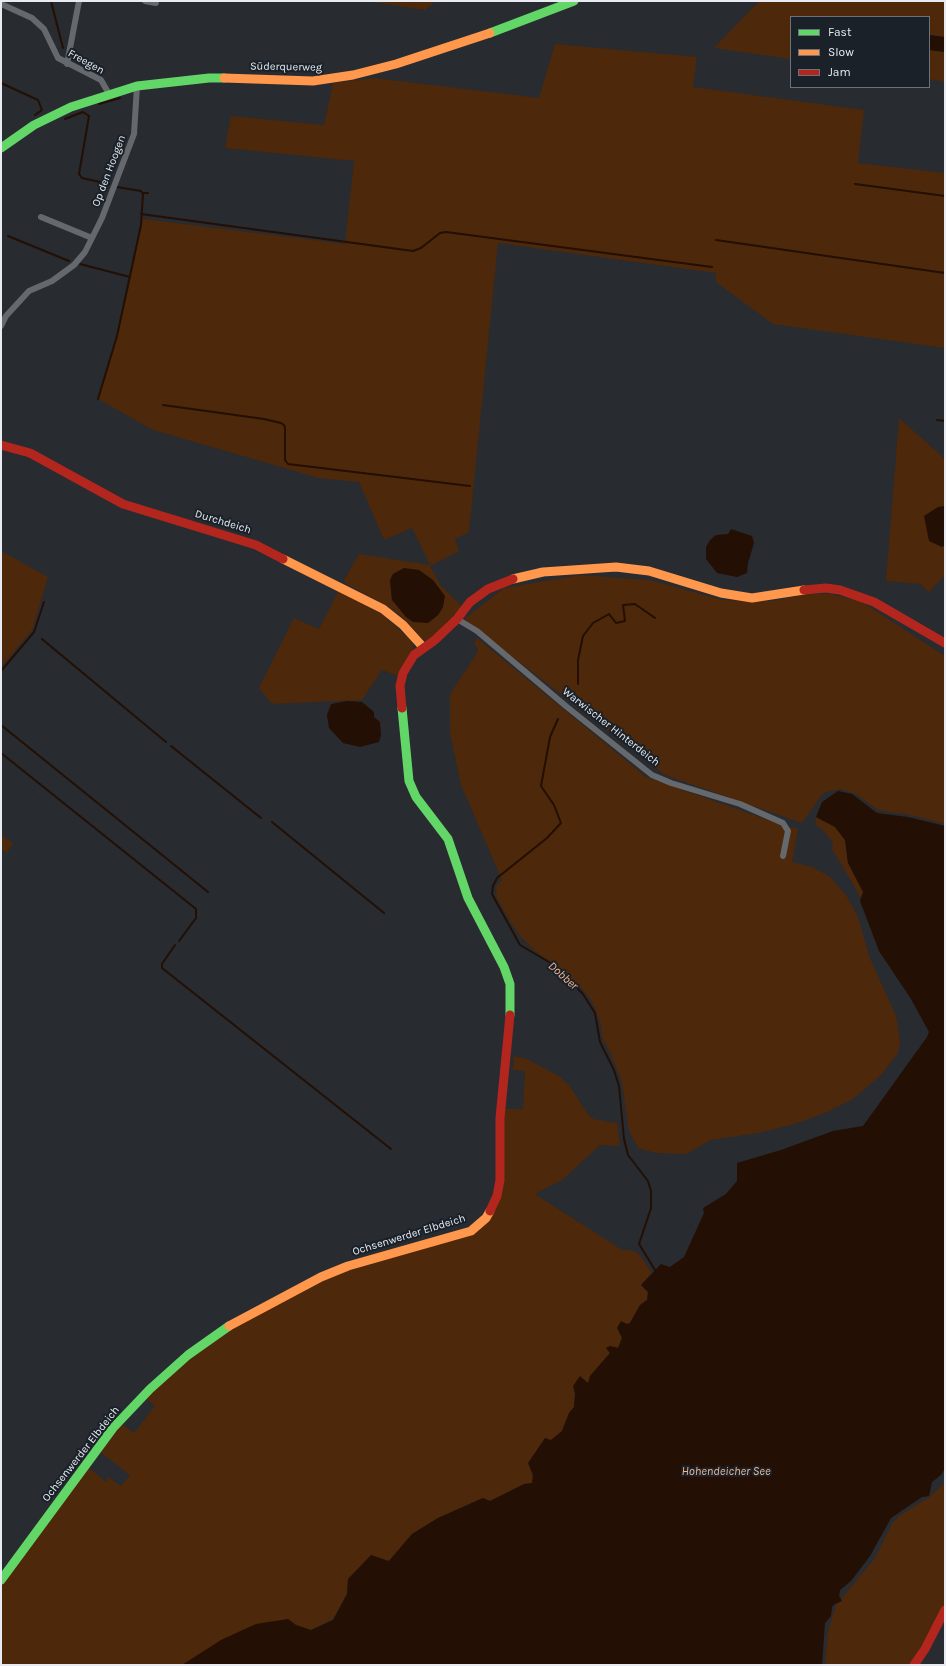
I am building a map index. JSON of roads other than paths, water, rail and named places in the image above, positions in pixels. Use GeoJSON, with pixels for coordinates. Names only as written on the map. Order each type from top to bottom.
{"type":"FeatureCollection","features":[{"type":"Feature","properties":{"kind":"street"},"geometry":{"type":"LineString","coordinates":[[67,64],[79,1]]}},
{"type":"Feature","properties":{"kind":"street"},"geometry":{"type":"LineString","coordinates":[[145,1],[156,3]]}},
{"type":"Feature","properties":{"kind":"street","name":"Süderquerweg"},"geometry":{"type":"LineString","coordinates":[[1,148],[34,125],[72,107],[108,94],[137,86],[203,78],[313,81],[353,75],[396,64],[500,30],[574,1]]}},
{"type":"Feature","properties":{"kind":"street","name":"Freegen"},"geometry":{"type":"LineString","coordinates":[[1,4],[35,21],[44,29],[58,58],[67,64],[101,80],[108,94]]}},
{"type":"Feature","properties":{"kind":"street","name":"Op den Hoogen"},"geometry":{"type":"LineString","coordinates":[[1,326],[6,316],[28,290],[52,281],[74,265],[85,252],[134,134],[137,86]]}},
{"type":"Feature","properties":{"kind":"street"},"geometry":{"type":"LineString","coordinates":[[41,217],[92,238]]}},
{"type":"Feature","properties":{"kind":"street","name":"Durchdeich"},"geometry":{"type":"LineString","coordinates":[[1,446],[30,453],[123,504],[256,545],[383,609],[403,625],[423,647]]}},
{"type":"Feature","properties":{"kind":"street"},"geometry":{"type":"LineString","coordinates":[[423,647],[435,640],[457,619],[465,607],[478,596],[511,579],[542,572],[616,567],[649,571],[721,593],[752,598],[810,589],[826,588],[840,590],[874,602],[945,643]]}},
{"type":"Feature","properties":{"kind":"street","name":"Warwischer Hinterdeich"},"geometry":{"type":"LineString","coordinates":[[457,619],[477,631],[566,707],[652,775],[671,783],[740,804],[783,823],[788,831],[783,856]]}},
{"type":"Feature","properties":{"kind":"street","name":"Ochsenwerder Elbdeich"},"geometry":{"type":"LineString","coordinates":[[1,1580],[37,1529],[114,1428],[150,1389],[188,1355],[230,1325],[321,1276],[348,1266],[471,1231],[486,1218],[497,1196],[500,1180],[500,1118],[511,1007],[510,984],[504,967],[468,898],[449,842],[440,825],[416,797],[409,781],[400,682],[410,662],[423,647]]}},
{"type":"Feature","properties":{"kind":"street"},"geometry":{"type":"LineString","coordinates":[[914,1665],[925,1649],[945,1610]]}},
{"type":"Feature","properties":{"kind":"water"},"geometry":{"type":"Polygon","coordinates":[[[930,35],[945,37],[945,52],[930,50],[930,35]]]}},
{"type":"Feature","properties":{"kind":"water"},"geometry":{"type":"Polygon","coordinates":[[[945,506],[945,545],[942,547],[929,541],[924,516],[938,507],[945,506]]]}},
{"type":"Feature","properties":{"kind":"water"},"geometry":{"type":"Polygon","coordinates":[[[731,529],[752,536],[754,543],[748,563],[747,573],[737,577],[717,573],[706,559],[706,547],[710,540],[716,535],[728,534],[731,529]]]}},
{"type":"Feature","properties":{"kind":"water"},"geometry":{"type":"Polygon","coordinates":[[[404,568],[419,570],[433,580],[445,596],[443,607],[438,615],[428,623],[413,622],[406,617],[392,600],[390,580],[393,574],[404,568]]]}},
{"type":"Feature","properties":{"kind":"water"},"geometry":{"type":"Polygon","coordinates":[[[347,701],[362,702],[374,712],[374,717],[380,722],[381,735],[379,742],[360,747],[343,743],[329,728],[327,715],[331,704],[347,701]]]}},
{"type":"Feature","properties":{"kind":"water","name":"Hohendeicher See"},"geometry":{"type":"Polygon","coordinates":[[[838,791],[852,794],[877,813],[908,817],[945,826],[945,1468],[941,1475],[932,1482],[929,1496],[922,1497],[891,1518],[870,1556],[851,1581],[840,1590],[839,1596],[842,1601],[832,1607],[831,1616],[825,1623],[822,1665],[182,1665],[221,1640],[256,1624],[288,1619],[296,1625],[311,1630],[333,1620],[347,1594],[348,1579],[371,1555],[389,1561],[412,1534],[438,1518],[483,1498],[490,1501],[524,1484],[532,1483],[533,1475],[528,1463],[545,1438],[551,1440],[562,1431],[569,1413],[574,1407],[575,1394],[573,1386],[580,1376],[588,1383],[590,1376],[610,1353],[606,1348],[610,1346],[618,1348],[622,1338],[617,1328],[621,1321],[627,1324],[630,1323],[640,1305],[647,1300],[648,1292],[641,1285],[661,1264],[670,1267],[684,1257],[704,1213],[703,1208],[726,1194],[737,1181],[737,1163],[781,1150],[833,1131],[863,1126],[927,1037],[929,1032],[911,999],[879,951],[860,901],[863,892],[848,863],[845,840],[835,827],[816,817],[822,802],[838,791]]]}},
{"type":"Feature","properties":{"kind":"waterway"},"geometry":{"type":"LineString","coordinates":[[51,1],[63,48]]}},
{"type":"Feature","properties":{"kind":"waterway"},"geometry":{"type":"LineString","coordinates":[[1,83],[38,100],[42,110],[35,115]]}},
{"type":"Feature","properties":{"kind":"waterway"},"geometry":{"type":"LineString","coordinates":[[99,104],[120,98]]}},
{"type":"Feature","properties":{"kind":"waterway"},"geometry":{"type":"LineString","coordinates":[[65,119],[83,112],[89,116],[79,174],[82,178],[109,184]]}},
{"type":"Feature","properties":{"kind":"waterway"},"geometry":{"type":"LineString","coordinates":[[855,184],[945,196]]}},
{"type":"Feature","properties":{"kind":"waterway"},"geometry":{"type":"LineString","coordinates":[[98,399],[117,336],[141,225],[143,194],[141,191],[117,187]]}},
{"type":"Feature","properties":{"kind":"waterway"},"geometry":{"type":"LineString","coordinates":[[142,193],[148,193]]}},
{"type":"Feature","properties":{"kind":"waterway"},"geometry":{"type":"LineString","coordinates":[[141,214],[413,251],[421,248],[440,233],[446,232],[712,267]]}},
{"type":"Feature","properties":{"kind":"waterway"},"geometry":{"type":"LineString","coordinates":[[8,236],[69,261]]}},
{"type":"Feature","properties":{"kind":"waterway"},"geometry":{"type":"LineString","coordinates":[[716,240],[945,273]]}},
{"type":"Feature","properties":{"kind":"waterway"},"geometry":{"type":"LineString","coordinates":[[80,264],[130,277]]}},
{"type":"Feature","properties":{"kind":"waterway"},"geometry":{"type":"LineString","coordinates":[[163,405],[264,419],[281,423],[285,428],[285,460],[288,464],[470,486]]}},
{"type":"Feature","properties":{"kind":"waterway"},"geometry":{"type":"LineString","coordinates":[[937,420],[945,421]]}},
{"type":"Feature","properties":{"kind":"waterway"},"geometry":{"type":"LineString","coordinates":[[1,671],[34,632],[44,602]]}},
{"type":"Feature","properties":{"kind":"waterway","name":"Dobber"},"geometry":{"type":"LineString","coordinates":[[578,684],[578,660],[583,636],[593,623],[609,614],[616,623],[625,621],[623,605],[635,604],[655,618]]}},
{"type":"Feature","properties":{"kind":"waterway"},"geometry":{"type":"LineString","coordinates":[[42,639],[166,742]]}},
{"type":"Feature","properties":{"kind":"waterway","name":"Dobber"},"geometry":{"type":"LineString","coordinates":[[558,719],[550,737],[541,786],[554,805],[561,823],[547,838],[497,878],[493,886],[492,894],[520,945],[554,965],[583,994],[595,1013],[600,1042],[614,1070],[619,1086],[624,1139],[628,1155],[648,1181],[651,1191],[651,1208],[639,1244],[655,1270]]}},
{"type":"Feature","properties":{"kind":"waterway"},"geometry":{"type":"LineString","coordinates":[[1,725],[208,892]]}},
{"type":"Feature","properties":{"kind":"waterway"},"geometry":{"type":"LineString","coordinates":[[171,746],[261,818]]}},
{"type":"Feature","properties":{"kind":"waterway"},"geometry":{"type":"LineString","coordinates":[[1,753],[196,909],[196,918],[179,941]]}},
{"type":"Feature","properties":{"kind":"waterway"},"geometry":{"type":"LineString","coordinates":[[272,822],[384,913]]}},
{"type":"Feature","properties":{"kind":"waterway"},"geometry":{"type":"LineString","coordinates":[[175,945],[162,964],[162,968],[391,1149]]}}]}
